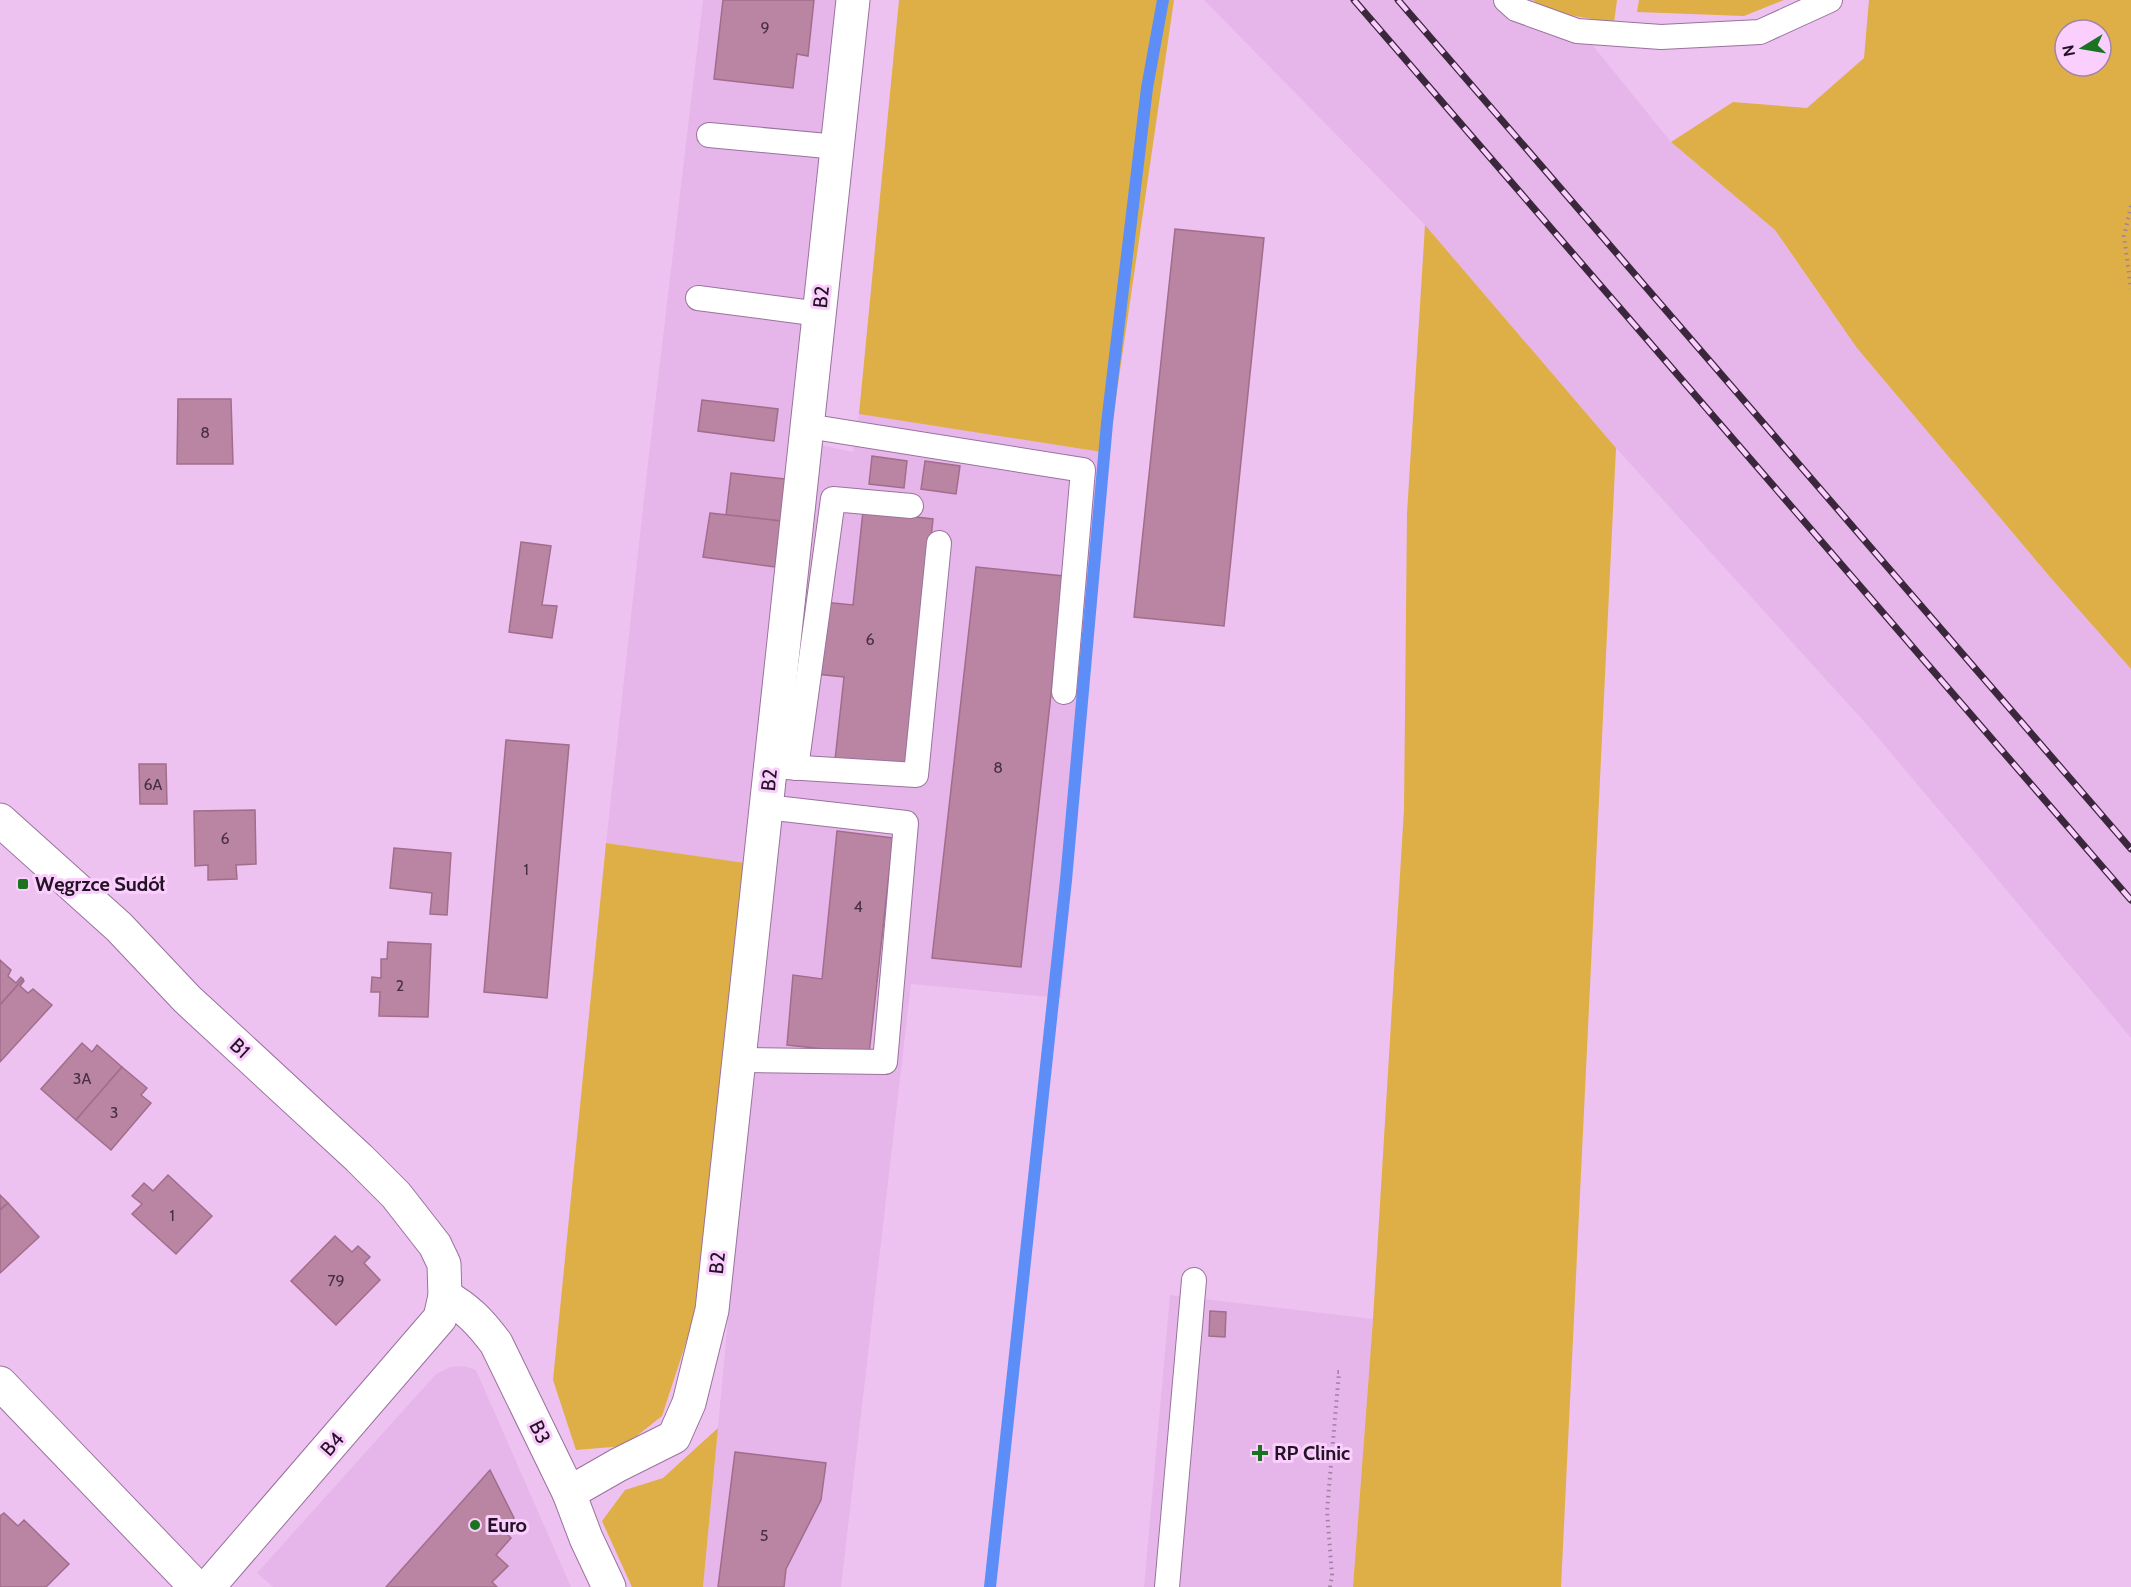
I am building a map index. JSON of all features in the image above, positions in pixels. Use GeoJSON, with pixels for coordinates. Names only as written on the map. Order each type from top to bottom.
{"type":"FeatureCollection","features":[{"type":"Feature","properties":{"kind":"street","name":"B2"},"geometry":{"type":"LineString","coordinates":[[569,1493],[674,1437],[689,1403],[712,1310],[766,807],[783,767],[807,426],[853,0]]}},
{"type":"Feature","properties":{"kind":"street","name":"B1"},"geometry":{"type":"LineString","coordinates":[[0,820],[119,927],[187,999],[396,1195],[435,1245],[444,1264],[445,1296]]}},
{"type":"Feature","properties":{"kind":"street","name":"B3"},"geometry":{"type":"LineString","coordinates":[[445,1296],[464,1306],[496,1343],[569,1493],[586,1538],[609,1587]]}},
{"type":"Feature","properties":{"kind":"street","name":"B4"},"geometry":{"type":"LineString","coordinates":[[208,1587],[424,1338],[440,1318],[445,1296]]}},
{"type":"Feature","properties":{"kind":"street"},"geometry":{"type":"LineString","coordinates":[[0,1383],[196,1587]]}},
{"type":"Feature","properties":{"kind":"lane"},"geometry":{"type":"LineString","coordinates":[[1506,0],[1516,9],[1577,31],[1661,37],[1760,32],[1830,0]]}},
{"type":"Feature","properties":{"kind":"lane"},"geometry":{"type":"LineString","coordinates":[[709,135],[838,147]]}},
{"type":"Feature","properties":{"kind":"lane"},"geometry":{"type":"LineString","coordinates":[[698,298],[820,314]]}},
{"type":"Feature","properties":{"kind":"lane"},"geometry":{"type":"LineString","coordinates":[[807,426],[1083,470],[1064,692]]}},
{"type":"Feature","properties":{"kind":"lane"},"geometry":{"type":"LineString","coordinates":[[911,506],[833,499],[783,767],[916,775],[939,543]]}},
{"type":"Feature","properties":{"kind":"lane"},"geometry":{"type":"LineString","coordinates":[[739,1060],[885,1062],[906,823],[766,807]]}},
{"type":"Feature","properties":{"kind":"lane"},"geometry":{"type":"LineString","coordinates":[[1167,1587],[1194,1280]]}},
{"type":"Feature","properties":{"kind":"path"},"geometry":{"type":"LineString","coordinates":[[2131,207],[2124,236],[2131,289]]}},
{"type":"Feature","properties":{"kind":"path"},"geometry":{"type":"LineString","coordinates":[[1330,1587],[1332,1575],[1328,1511],[1329,1467],[1339,1372],[1333,1372]]}},
{"type":"Feature","properties":{"kind":"shaded area"},"geometry":{"type":"Polygon","coordinates":[[[703,0],[840,0],[752,864],[606,843],[703,0]]]}},
{"type":"Feature","properties":{"kind":"shaded area"},"geometry":{"type":"Polygon","coordinates":[[[899,0],[1174,0],[1108,453],[859,414],[899,0]]]}},
{"type":"Feature","properties":{"kind":"shaded area"},"geometry":{"type":"Polygon","coordinates":[[[1204,0],[1556,0],[1671,142],[1775,230],[1857,348],[2050,577],[2131,669],[2131,1038],[1869,727],[1616,448],[1425,225],[1204,0]]]}},
{"type":"Feature","properties":{"kind":"shaded area"},"geometry":{"type":"Polygon","coordinates":[[[1533,0],[1617,0],[1614,23],[1547,11],[1533,0]]]}},
{"type":"Feature","properties":{"kind":"shaded area"},"geometry":{"type":"Polygon","coordinates":[[[1639,0],[1784,0],[1744,16],[1637,12],[1639,0]]]}},
{"type":"Feature","properties":{"kind":"shaded area"},"geometry":{"type":"Polygon","coordinates":[[[1869,0],[2131,0],[2131,669],[2050,577],[1857,348],[1775,230],[1671,142],[1733,102],[1807,108],[1864,58],[1869,0]]]}},
{"type":"Feature","properties":{"kind":"shaded area"},"geometry":{"type":"Polygon","coordinates":[[[1425,225],[1616,448],[1561,1587],[1353,1587],[1373,1319],[1404,809],[1407,513],[1425,225]]]}},
{"type":"Feature","properties":{"kind":"shaded area"},"geometry":{"type":"Polygon","coordinates":[[[859,414],[1108,453],[1061,998],[911,984],[841,1587],[703,1587],[751,1073],[821,445],[853,452],[859,414]]]}},
{"type":"Feature","properties":{"kind":"shaded area"},"geometry":{"type":"Polygon","coordinates":[[[606,843],[752,864],[697,1309],[662,1416],[624,1446],[576,1450],[553,1380],[606,843]]]}},
{"type":"Feature","properties":{"kind":"shaded area","name":"RP Clinic"},"geometry":{"type":"Polygon","coordinates":[[[1170,1295],[1373,1319],[1353,1587],[1144,1587],[1170,1295]]]}},
{"type":"Feature","properties":{"kind":"shaded area"},"geometry":{"type":"Polygon","coordinates":[[[464,1366],[476,1370],[571,1587],[273,1587],[257,1573],[436,1374],[450,1367],[464,1366]]]}},
{"type":"Feature","properties":{"kind":"shaded area"},"geometry":{"type":"Polygon","coordinates":[[[718,1428],[703,1587],[632,1587],[602,1521],[625,1490],[663,1478],[718,1428]]]}},
{"type":"Feature","properties":{"kind":"building"},"geometry":{"type":"Polygon","coordinates":[[[723,0],[814,0],[808,56],[797,54],[793,88],[714,79],[723,0]]]}},
{"type":"Feature","properties":{"kind":"building"},"geometry":{"type":"Polygon","coordinates":[[[1175,229],[1264,238],[1224,626],[1134,617],[1175,229]]]}},
{"type":"Feature","properties":{"kind":"building"},"geometry":{"type":"Polygon","coordinates":[[[178,399],[231,399],[233,464],[177,464],[178,399]]]}},
{"type":"Feature","properties":{"kind":"building"},"geometry":{"type":"Polygon","coordinates":[[[702,400],[778,409],[774,441],[698,431],[702,400]]]}},
{"type":"Feature","properties":{"kind":"building"},"geometry":{"type":"Polygon","coordinates":[[[872,456],[907,461],[904,488],[869,484],[872,456]]]}},
{"type":"Feature","properties":{"kind":"building"},"geometry":{"type":"Polygon","coordinates":[[[925,461],[960,466],[956,494],[921,489],[925,461]]]}},
{"type":"Feature","properties":{"kind":"building"},"geometry":{"type":"Polygon","coordinates":[[[731,473],[785,479],[781,521],[726,515],[731,473]]]}},
{"type":"Feature","properties":{"kind":"building"},"geometry":{"type":"Polygon","coordinates":[[[863,511],[933,519],[906,766],[835,760],[844,677],[816,674],[824,602],[853,605],[863,511]]]}},
{"type":"Feature","properties":{"kind":"building"},"geometry":{"type":"Polygon","coordinates":[[[710,513],[781,521],[775,567],[703,557],[710,513]]]}},
{"type":"Feature","properties":{"kind":"building"},"geometry":{"type":"Polygon","coordinates":[[[521,542],[551,546],[542,605],[557,606],[552,638],[509,632],[521,542]]]}},
{"type":"Feature","properties":{"kind":"building"},"geometry":{"type":"Polygon","coordinates":[[[976,567],[1064,576],[1021,967],[932,958],[976,567]]]}},
{"type":"Feature","properties":{"kind":"building"},"geometry":{"type":"Polygon","coordinates":[[[506,740],[569,745],[547,998],[484,992],[506,740]]]}},
{"type":"Feature","properties":{"kind":"building"},"geometry":{"type":"Polygon","coordinates":[[[139,764],[166,764],[167,804],[140,804],[139,764]]]}},
{"type":"Feature","properties":{"kind":"building"},"geometry":{"type":"Polygon","coordinates":[[[255,810],[256,864],[236,865],[237,879],[208,880],[208,865],[195,866],[194,811],[255,810]]]}},
{"type":"Feature","properties":{"kind":"building"},"geometry":{"type":"Polygon","coordinates":[[[837,831],[893,838],[869,1054],[787,1045],[793,975],[822,979],[837,831]]]}},
{"type":"Feature","properties":{"kind":"building"},"geometry":{"type":"Polygon","coordinates":[[[394,848],[451,853],[447,915],[430,914],[432,893],[390,888],[394,848]]]}},
{"type":"Feature","properties":{"kind":"building"},"geometry":{"type":"Polygon","coordinates":[[[388,942],[431,944],[428,1017],[379,1016],[380,992],[371,992],[372,977],[381,978],[381,959],[387,959],[388,942]]]}},
{"type":"Feature","properties":{"kind":"building"},"geometry":{"type":"Polygon","coordinates":[[[0,960],[11,970],[8,976],[16,983],[21,977],[23,979],[0,1005],[0,960]]]}},
{"type":"Feature","properties":{"kind":"building"},"geometry":{"type":"Polygon","coordinates":[[[23,979],[20,986],[28,993],[33,989],[52,1005],[0,1062],[0,1005],[23,979]]]}},
{"type":"Feature","properties":{"kind":"building"},"geometry":{"type":"Polygon","coordinates":[[[82,1043],[92,1052],[97,1045],[122,1067],[76,1120],[41,1089],[82,1043]]]}},
{"type":"Feature","properties":{"kind":"building"},"geometry":{"type":"Polygon","coordinates":[[[122,1067],[147,1088],[141,1095],[151,1103],[111,1150],[76,1120],[122,1067]]]}},
{"type":"Feature","properties":{"kind":"building"},"geometry":{"type":"Polygon","coordinates":[[[168,1175],[212,1216],[176,1254],[132,1214],[142,1204],[132,1196],[144,1183],[153,1191],[168,1175]]]}},
{"type":"Feature","properties":{"kind":"building"},"geometry":{"type":"Polygon","coordinates":[[[0,1195],[8,1203],[0,1210],[0,1195]]]}},
{"type":"Feature","properties":{"kind":"building"},"geometry":{"type":"Polygon","coordinates":[[[8,1203],[39,1237],[0,1273],[0,1210],[8,1203]]]}},
{"type":"Feature","properties":{"kind":"building"},"geometry":{"type":"Polygon","coordinates":[[[335,1236],[352,1252],[358,1246],[370,1257],[364,1263],[380,1280],[336,1325],[291,1281],[335,1236]]]}},
{"type":"Feature","properties":{"kind":"building"},"geometry":{"type":"Polygon","coordinates":[[[1210,1311],[1226,1312],[1225,1337],[1209,1336],[1210,1311]]]}},
{"type":"Feature","properties":{"kind":"building"},"geometry":{"type":"Polygon","coordinates":[[[735,1452],[826,1463],[821,1500],[786,1569],[784,1587],[718,1587],[735,1452]]]}},
{"type":"Feature","properties":{"kind":"building","name":"Euro"},"geometry":{"type":"Polygon","coordinates":[[[490,1470],[514,1518],[504,1531],[511,1538],[496,1555],[508,1566],[492,1582],[497,1587],[386,1587],[490,1470]]]}},
{"type":"Feature","properties":{"kind":"building"},"geometry":{"type":"Polygon","coordinates":[[[4,1513],[18,1526],[24,1520],[69,1564],[46,1587],[0,1587],[0,1516],[4,1513]]]}},
{"type":"Feature","properties":{"kind":"waterway"},"geometry":{"type":"LineString","coordinates":[[990,1587],[1066,880],[1107,423],[1147,88],[1163,0]]}},
{"type":"Feature","properties":{"kind":"railway"},"geometry":{"type":"LineString","coordinates":[[1354,0],[2131,900]]}},
{"type":"Feature","properties":{"kind":"railway"},"geometry":{"type":"LineString","coordinates":[[1398,0],[2131,849]]}},
{"type":"Feature","properties":{"kind":"place","name":"Węgrzce Sudół"},"geometry":{"type":"Point","coordinates":[23,884]}},
{"type":"Feature","properties":{"kind":"place","name":"RP Clinic"},"geometry":{"type":"Point","coordinates":[1260,1453]}},
{"type":"Feature","properties":{"kind":"place","name":"Euro"},"geometry":{"type":"Point","coordinates":[475,1525]}}]}
